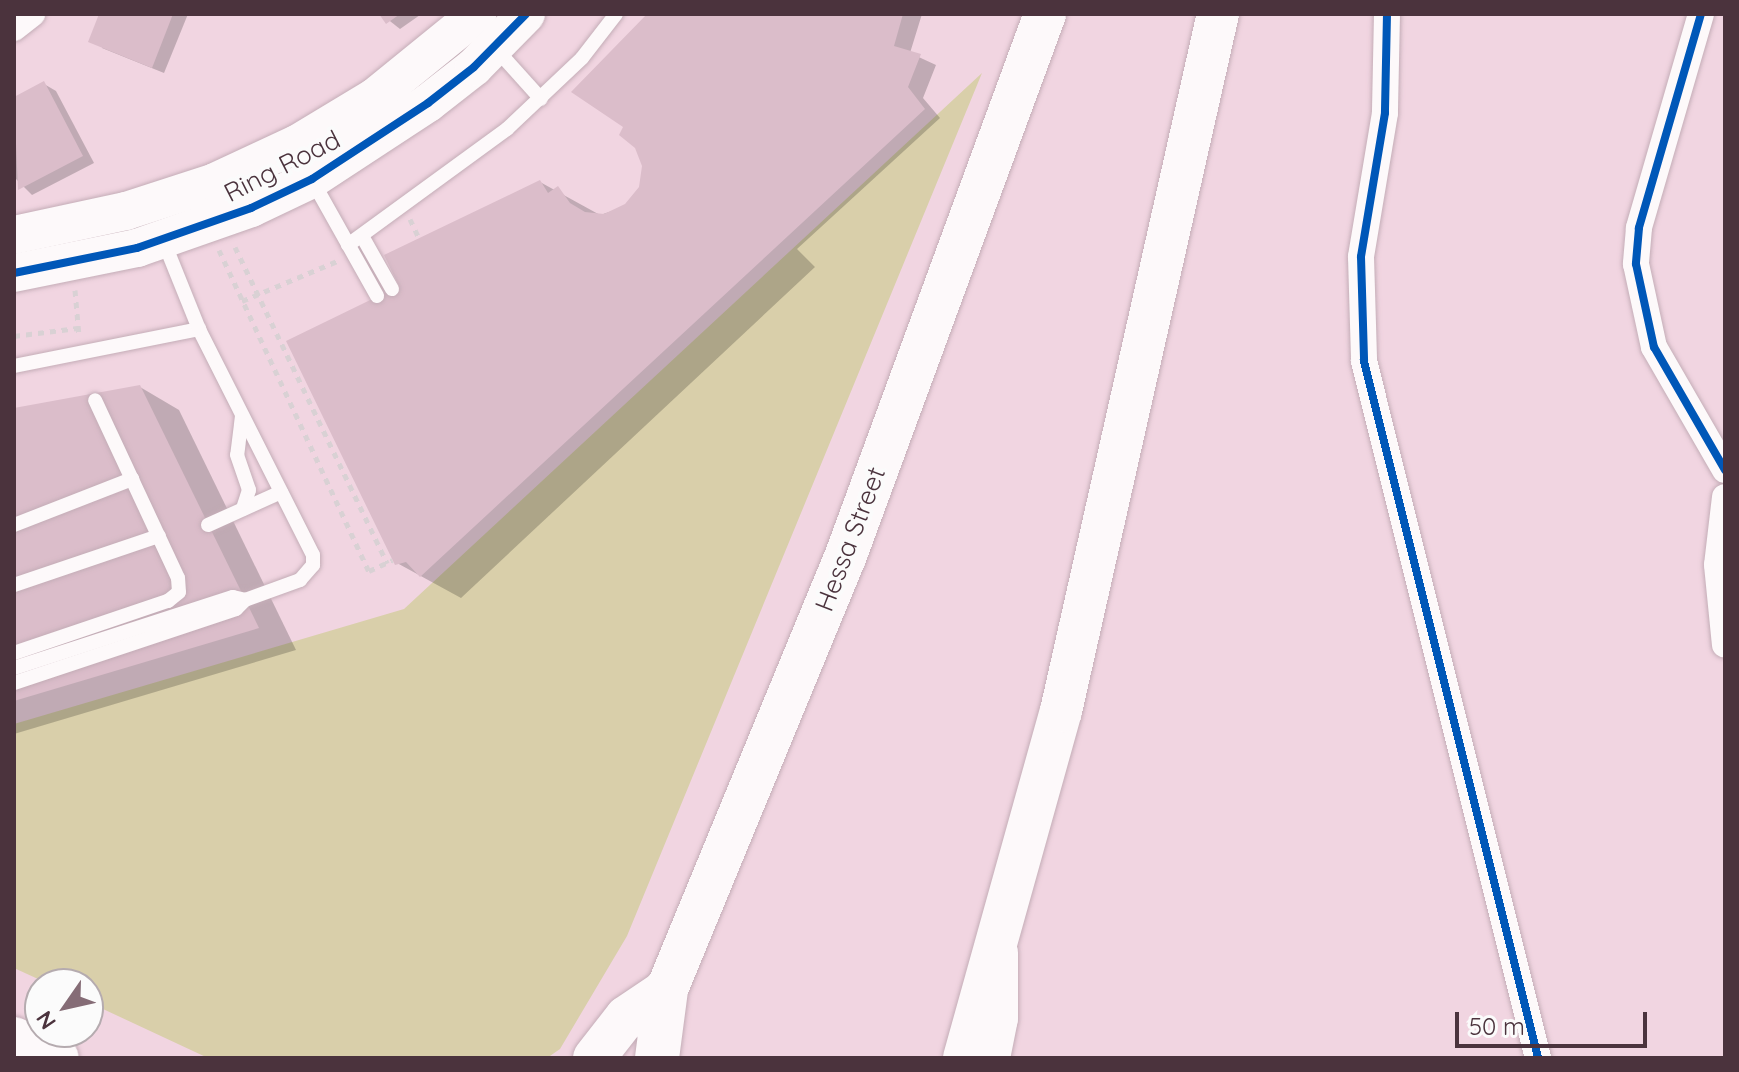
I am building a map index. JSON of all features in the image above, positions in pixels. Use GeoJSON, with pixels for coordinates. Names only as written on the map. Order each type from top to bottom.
{"type":"FeatureCollection","features":[{"type":"Feature","properties":{"kind":"highway"},"geometry":{"type":"LineString","coordinates":[[988,1058],[996,1018],[996,953]]}},
{"type":"Feature","properties":{"kind":"highway"},"geometry":{"type":"LineString","coordinates":[[657,1058],[666,990]]}},
{"type":"Feature","properties":{"kind":"main road","name":"Hessa Street"},"geometry":{"type":"LineString","coordinates":[[639,1058],[846,555],[1045,14]]}},
{"type":"Feature","properties":{"kind":"main road"},"geometry":{"type":"LineString","coordinates":[[964,1058],[996,953],[1061,711],[1218,14]]}},
{"type":"Feature","properties":{"kind":"main road"},"geometry":{"type":"LineString","coordinates":[[594,1058],[626,1017],[666,990]]}},
{"type":"Feature","properties":{"kind":"main road"},"geometry":{"type":"LineString","coordinates":[[14,1038],[58,1058]]}},
{"type":"Feature","properties":{"kind":"street"},"geometry":{"type":"LineString","coordinates":[[14,28],[32,14]]}},
{"type":"Feature","properties":{"kind":"street","name":"Ring Road"},"geometry":{"type":"LineString","coordinates":[[14,273],[73,263],[163,239],[312,179],[428,103],[495,47],[526,14]]}},
{"type":"Feature","properties":{"kind":"street"},"geometry":{"type":"LineString","coordinates":[[1187,146],[1222,71],[1239,14]]}},
{"type":"Feature","properties":{"kind":"street"},"geometry":{"type":"LineString","coordinates":[[1387,14],[1385,113],[1361,257],[1364,361],[1538,1058]]}},
{"type":"Feature","properties":{"kind":"street"},"geometry":{"type":"LineString","coordinates":[[1701,14],[1639,228],[1636,264],[1654,347],[1725,470]]}},
{"type":"Feature","properties":{"kind":"street","name":"Ring Road"},"geometry":{"type":"LineString","coordinates":[[14,235],[126,211],[215,182],[297,144],[375,97],[463,19]]}},
{"type":"Feature","properties":{"kind":"street"},"geometry":{"type":"LineString","coordinates":[[1725,497],[1717,565],[1725,645]]}},
{"type":"Feature","properties":{"kind":"lane"},"geometry":{"type":"LineString","coordinates":[[348,245],[437,185],[541,99],[616,14]]}},
{"type":"Feature","properties":{"kind":"lane"},"geometry":{"type":"LineString","coordinates":[[495,47],[541,99]]}},
{"type":"Feature","properties":{"kind":"lane"},"geometry":{"type":"LineString","coordinates":[[312,179],[377,296]]}},
{"type":"Feature","properties":{"kind":"lane"},"geometry":{"type":"LineString","coordinates":[[362,236],[392,289]]}},
{"type":"Feature","properties":{"kind":"lane"},"geometry":{"type":"LineString","coordinates":[[14,683],[236,609],[245,600],[300,580],[313,565],[313,555],[199,329],[163,239]]}},
{"type":"Feature","properties":{"kind":"lane"},"geometry":{"type":"LineString","coordinates":[[14,366],[199,329]]}},
{"type":"Feature","properties":{"kind":"lane"},"geometry":{"type":"LineString","coordinates":[[14,653],[174,598],[180,585],[95,400]]}},
{"type":"Feature","properties":{"kind":"lane"},"geometry":{"type":"LineString","coordinates":[[242,416],[237,455],[249,490],[243,509]]}},
{"type":"Feature","properties":{"kind":"lane"},"geometry":{"type":"LineString","coordinates":[[14,525],[132,479]]}},
{"type":"Feature","properties":{"kind":"lane"},"geometry":{"type":"LineString","coordinates":[[208,525],[281,492]]}},
{"type":"Feature","properties":{"kind":"lane"},"geometry":{"type":"LineString","coordinates":[[14,585],[159,536]]}},
{"type":"Feature","properties":{"kind":"lane"},"geometry":{"type":"LineString","coordinates":[[14,668],[233,597],[245,600]]}},
{"type":"Feature","properties":{"kind":"path"},"geometry":{"type":"LineString","coordinates":[[214,221],[390,562],[369,571],[214,221]]}},
{"type":"Feature","properties":{"kind":"path"},"geometry":{"type":"LineString","coordinates":[[73,263],[80,353]]}},
{"type":"Feature","properties":{"kind":"path"},"geometry":{"type":"LineString","coordinates":[[14,336],[78,328]]}},
{"type":"Feature","properties":{"kind":"shaded area"},"geometry":{"type":"Polygon","coordinates":[[[982,73],[627,936],[560,1049],[547,1058],[208,1058],[104,1009],[104,968],[24,968],[24,973],[14,968],[14,724],[404,609],[982,73]]]}},
{"type":"Feature","properties":{"kind":"building"},"geometry":{"type":"Polygon","coordinates":[[[99,14],[173,14],[152,68],[88,42],[99,14]]]}},
{"type":"Feature","properties":{"kind":"building"},"geometry":{"type":"Polygon","coordinates":[[[379,14],[400,14],[386,24],[379,14]]]}},
{"type":"Feature","properties":{"kind":"building"},"geometry":{"type":"Polygon","coordinates":[[[647,14],[903,14],[894,46],[921,54],[908,87],[925,109],[420,577],[406,562],[395,565],[286,341],[399,286],[384,255],[540,180],[548,193],[558,186],[570,203],[585,212],[604,214],[625,204],[639,187],[642,166],[635,148],[619,135],[623,127],[571,92],[647,14]]]}},
{"type":"Feature","properties":{"kind":"building"},"geometry":{"type":"Polygon","coordinates":[[[44,81],[83,156],[18,190],[14,97],[44,81]]]}},
{"type":"Feature","properties":{"kind":"building"},"geometry":{"type":"Polygon","coordinates":[[[140,385],[259,628],[14,701],[14,408],[140,385]]]}},
{"type":"Feature","properties":{"kind":"cycle path"},"geometry":{"type":"LineString","coordinates":[[14,273],[137,248],[251,208],[312,179],[428,103],[474,67],[526,14]]}},
{"type":"Feature","properties":{"kind":"cycle path"},"geometry":{"type":"LineString","coordinates":[[1387,14],[1385,113],[1361,257],[1364,361],[1538,1058]]}},
{"type":"Feature","properties":{"kind":"cycle path"},"geometry":{"type":"LineString","coordinates":[[1701,14],[1639,228],[1636,264],[1654,347],[1725,470]]}}]}
